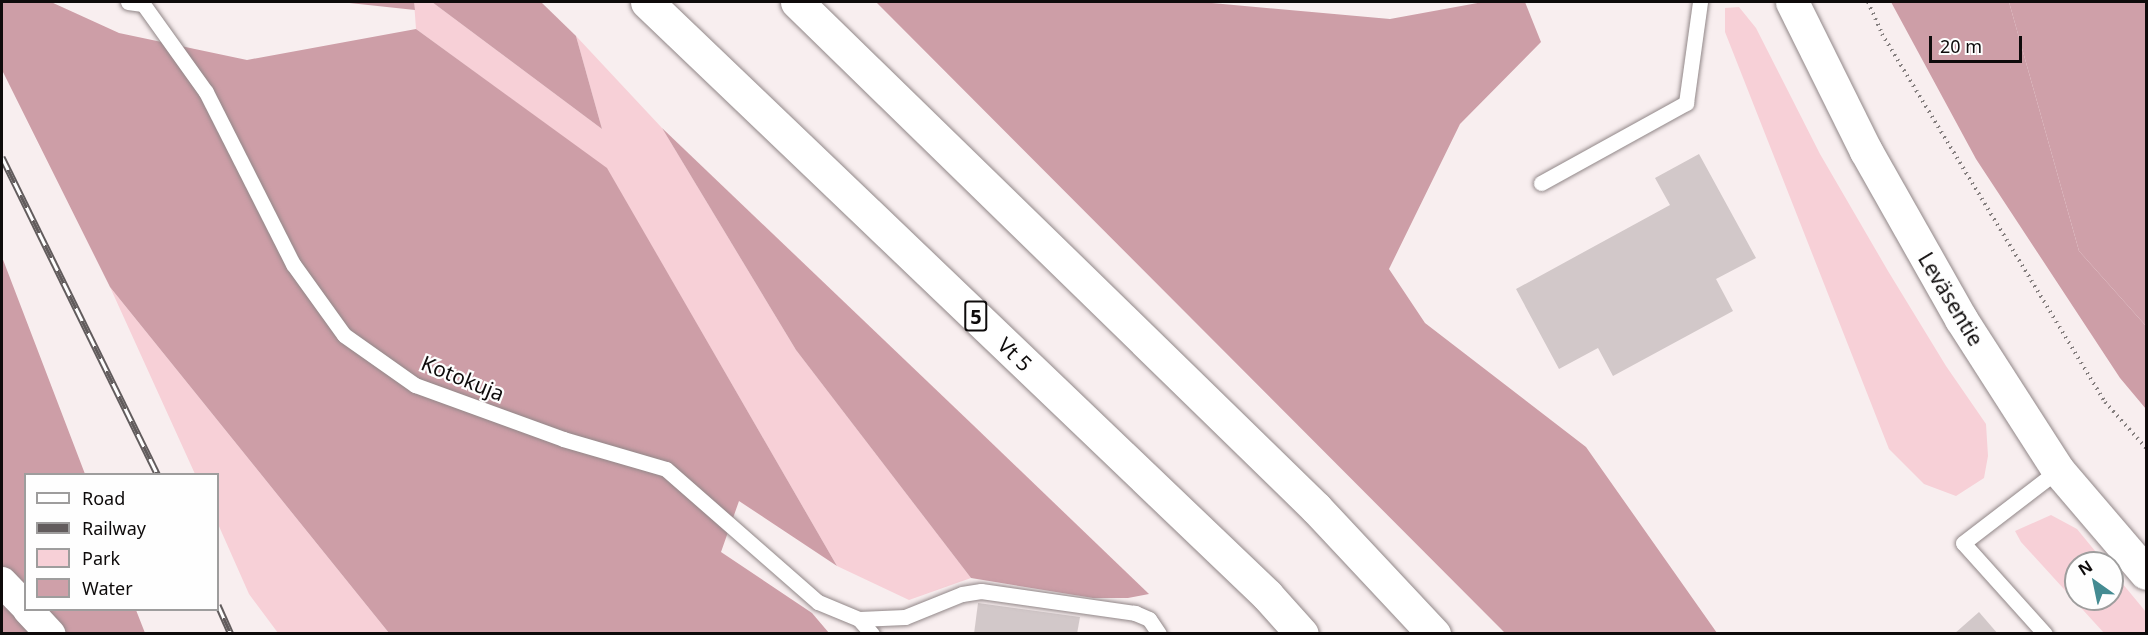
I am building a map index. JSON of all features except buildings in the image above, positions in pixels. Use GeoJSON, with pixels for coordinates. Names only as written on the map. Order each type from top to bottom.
{"type":"FeatureCollection","features":[{"type":"Feature","properties":{"kind":"main road","name":"Vt 5"},"geometry":{"type":"LineString","coordinates":[[647,2],[1267,595],[1302,633]]}},
{"type":"Feature","properties":{"kind":"main road"},"geometry":{"type":"LineString","coordinates":[[797,2],[1307,500],[1434,633]]}},
{"type":"Feature","properties":{"kind":"main road","name":"Leväsentie"},"geometry":{"type":"LineString","coordinates":[[1792,2],[1866,151],[1955,309],[2058,470],[2146,573]]}},
{"type":"Feature","properties":{"kind":"street"},"geometry":{"type":"LineString","coordinates":[[2,582],[24,605]]}},
{"type":"Feature","properties":{"kind":"street"},"geometry":{"type":"LineString","coordinates":[[30,611],[50,633]]}},
{"type":"Feature","properties":{"kind":"lane","name":"Kotokuja"},"geometry":{"type":"LineString","coordinates":[[128,2],[145,3],[206,92],[293,264],[344,335],[415,385],[563,439],[666,469],[818,602],[859,620]]}},
{"type":"Feature","properties":{"kind":"lane"},"geometry":{"type":"LineString","coordinates":[[1541,183],[1686,103],[1700,2]]}},
{"type":"Feature","properties":{"kind":"lane"},"geometry":{"type":"LineString","coordinates":[[2045,633],[1963,543],[2058,470]]}},
{"type":"Feature","properties":{"kind":"lane"},"geometry":{"type":"LineString","coordinates":[[859,620],[905,617],[962,594],[981,591],[1135,613],[1149,619],[1159,633]]}},
{"type":"Feature","properties":{"kind":"lane"},"geometry":{"type":"LineString","coordinates":[[859,620],[872,633]]}},
{"type":"Feature","properties":{"kind":"path"},"geometry":{"type":"LineString","coordinates":[[1868,2],[1882,34],[2105,402],[2146,448]]}},
{"type":"Feature","properties":{"kind":"green space"},"geometry":{"type":"Polygon","coordinates":[[[414,2],[432,2],[602,129],[576,36],[662,128],[796,350],[971,578],[909,600],[837,566],[607,169],[416,29],[414,2]]]}},
{"type":"Feature","properties":{"kind":"green space"},"geometry":{"type":"Polygon","coordinates":[[[1739,7],[1756,28],[1820,154],[1888,271],[1946,366],[1986,424],[1988,456],[1984,478],[1956,496],[1924,484],[1889,449],[1725,32],[1725,8],[1739,7]]]}},
{"type":"Feature","properties":{"kind":"green space"},"geometry":{"type":"Polygon","coordinates":[[[110,287],[389,633],[278,633],[249,594],[219,526],[219,473],[195,473],[110,287]]]}},
{"type":"Feature","properties":{"kind":"green space"},"geometry":{"type":"Polygon","coordinates":[[[2051,515],[2077,529],[2095,551],[2064,551],[2064,589],[2021,542],[2015,531],[2051,515]]]}},
{"type":"Feature","properties":{"kind":"green space"},"geometry":{"type":"Polygon","coordinates":[[[2124,585],[2146,612],[2146,633],[2104,633],[2084,611],[2124,611],[2124,585]]]}},
{"type":"Feature","properties":{"kind":"shaded area"},"geometry":{"type":"Polygon","coordinates":[[[2,2],[51,2],[119,33],[247,60],[416,29],[607,168],[837,566],[739,501],[721,552],[812,613],[829,633],[389,633],[110,287],[2,70],[2,2]]]}},
{"type":"Feature","properties":{"kind":"shaded area"},"geometry":{"type":"Polygon","coordinates":[[[340,2],[414,2],[415,10],[340,2]]]}},
{"type":"Feature","properties":{"kind":"shaded area"},"geometry":{"type":"Polygon","coordinates":[[[432,2],[541,2],[576,36],[602,129],[432,2]]]}},
{"type":"Feature","properties":{"kind":"shaded area"},"geometry":{"type":"Polygon","coordinates":[[[876,2],[1201,2],[1390,19],[1483,2],[1525,2],[1541,42],[1460,124],[1389,269],[1425,323],[1586,447],[1717,633],[1505,633],[876,2]]]}},
{"type":"Feature","properties":{"kind":"shaded area"},"geometry":{"type":"Polygon","coordinates":[[[1891,2],[2009,2],[2079,251],[2146,326],[2146,409],[2120,378],[1976,159],[1891,2]]]}},
{"type":"Feature","properties":{"kind":"shaded area"},"geometry":{"type":"Polygon","coordinates":[[[662,128],[1149,594],[1128,598],[1093,598],[971,578],[796,350],[662,128]]]}},
{"type":"Feature","properties":{"kind":"shaded area"},"geometry":{"type":"Polygon","coordinates":[[[2,257],[85,473],[24,473],[24,611],[136,611],[145,633],[2,633],[2,257]]]}},
{"type":"Feature","properties":{"kind":"water"},"geometry":{"type":"Polygon","coordinates":[[[2009,2],[2146,2],[2146,326],[2079,251],[2009,2]]]}},
{"type":"Feature","properties":{"kind":"railway"},"geometry":{"type":"LineString","coordinates":[[2,157],[157,473]]}},
{"type":"Feature","properties":{"kind":"railway"},"geometry":{"type":"LineString","coordinates":[[219,607],[231,634]]}}]}
